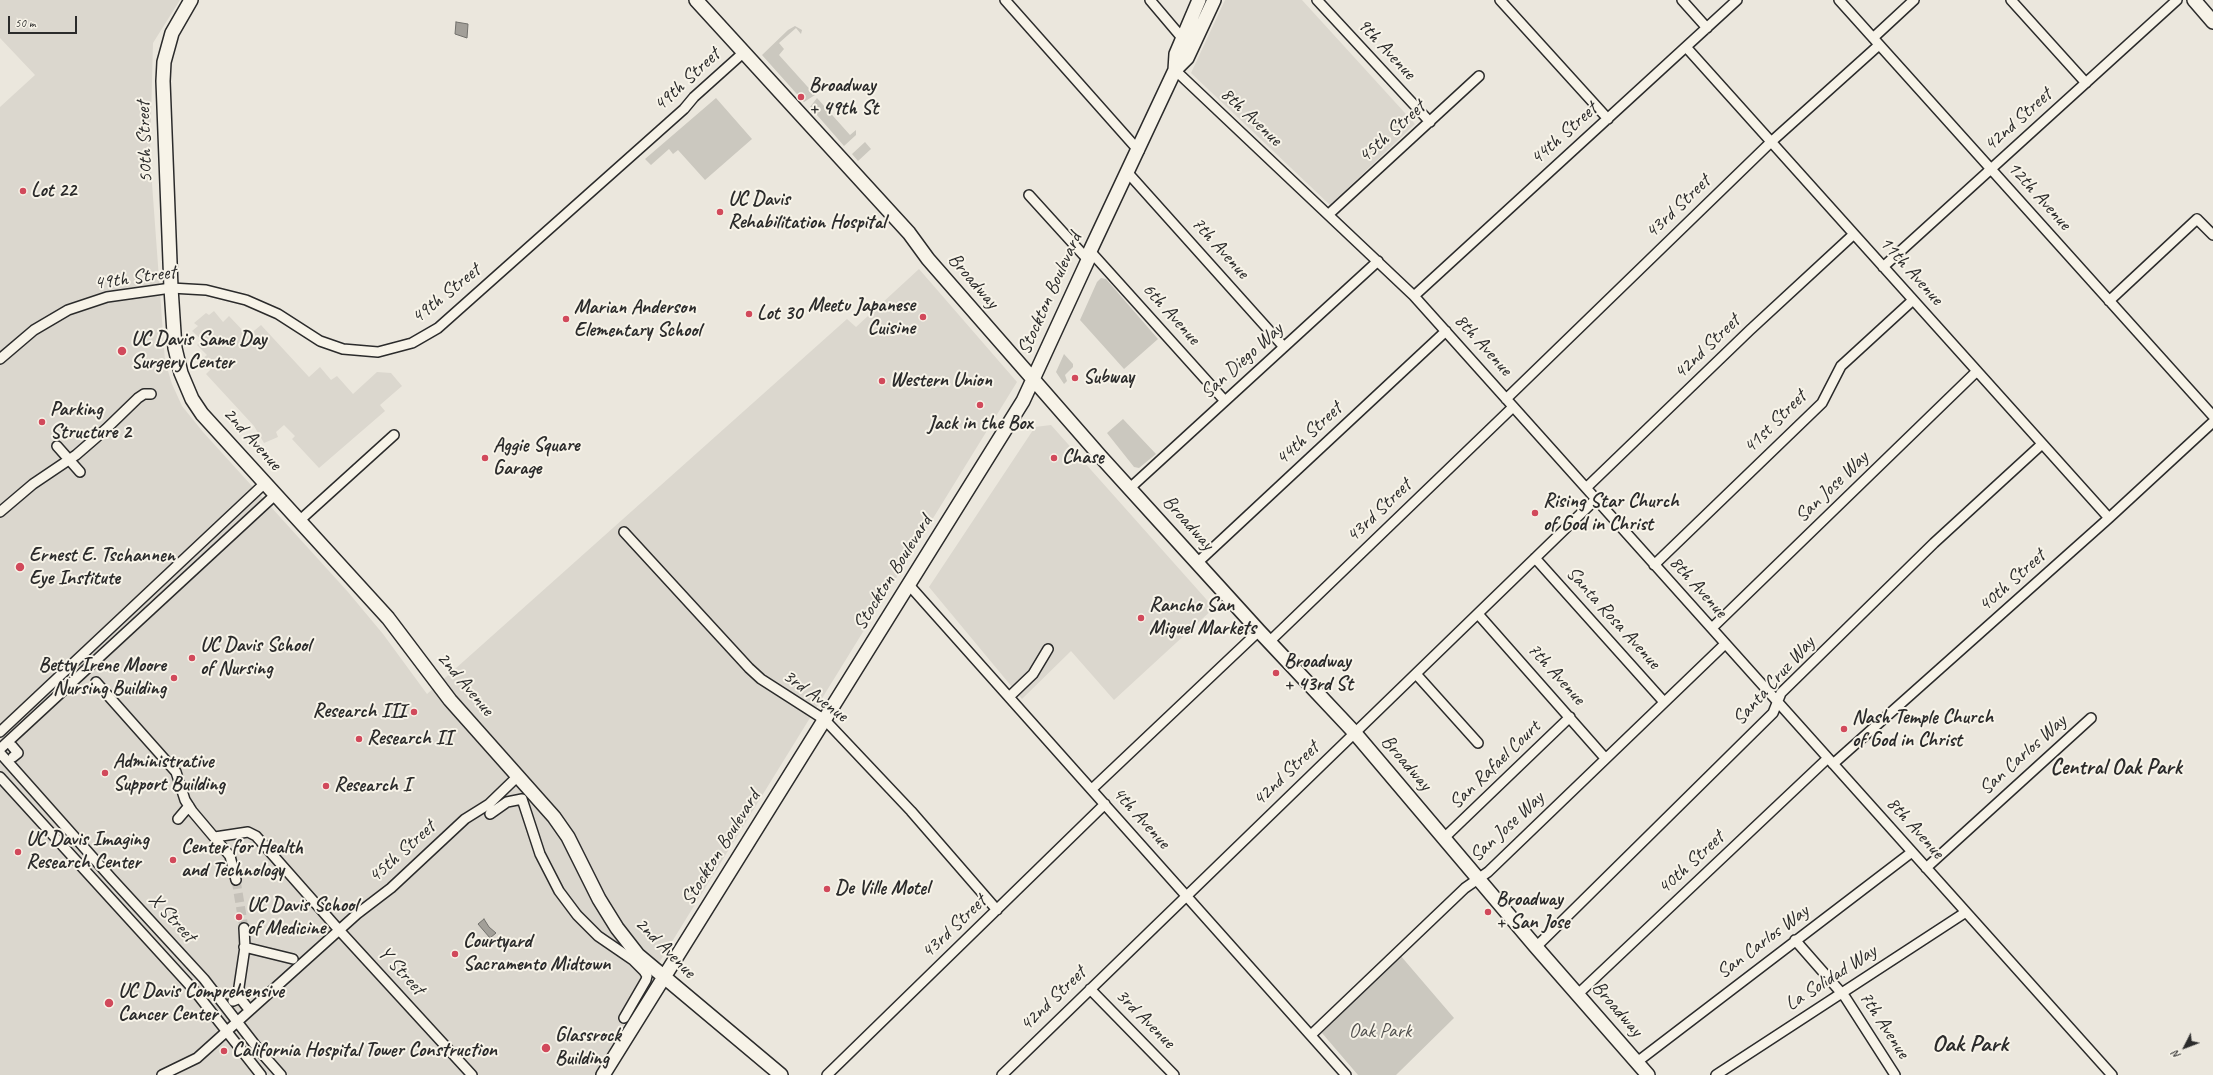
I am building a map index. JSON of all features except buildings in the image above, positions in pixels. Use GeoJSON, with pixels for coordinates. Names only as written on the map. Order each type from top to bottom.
{"type":"FeatureCollection","features":[{"type":"Feature","properties":{"kind":"main road","name":"50th Street"},"geometry":{"type":"LineString","coordinates":[[171,288],[163,81],[164,62],[172,33],[191,0]]}},
{"type":"Feature","properties":{"kind":"main road","name":"Broadway"},"geometry":{"type":"LineString","coordinates":[[696,0],[909,233],[928,259],[1034,380],[1259,632],[1354,732],[1536,947],[1648,1075]]}},
{"type":"Feature","properties":{"kind":"main road","name":"Stockton Boulevard"},"geometry":{"type":"LineString","coordinates":[[1175,70],[1176,54],[1199,0]]}},
{"type":"Feature","properties":{"kind":"main road","name":"Stockton Boulevard"},"geometry":{"type":"LineString","coordinates":[[603,1075],[1023,401],[1034,380],[1089,256],[1175,70],[1187,58],[1214,0]]}},
{"type":"Feature","properties":{"kind":"main road"},"geometry":{"type":"LineString","coordinates":[[2194,0],[2213,22]]}},
{"type":"Feature","properties":{"kind":"main road","name":"2nd Avenue"},"geometry":{"type":"LineString","coordinates":[[171,288],[175,348],[184,383],[202,414],[388,618],[450,700],[554,817],[568,837],[599,899],[617,928],[638,955],[781,1075]]}},
{"type":"Feature","properties":{"kind":"street"},"geometry":{"type":"LineString","coordinates":[[1006,0],[1138,151]]}},
{"type":"Feature","properties":{"kind":"street"},"geometry":{"type":"LineString","coordinates":[[1150,0],[1183,39]]}},
{"type":"Feature","properties":{"kind":"street","name":"9th Avenue"},"geometry":{"type":"LineString","coordinates":[[1317,0],[1430,122]]}},
{"type":"Feature","properties":{"kind":"street"},"geometry":{"type":"LineString","coordinates":[[1500,0],[1608,118]]}},
{"type":"Feature","properties":{"kind":"street"},"geometry":{"type":"LineString","coordinates":[[1682,0],[1707,28]]}},
{"type":"Feature","properties":{"kind":"street","name":"44th Street"},"geometry":{"type":"LineString","coordinates":[[1414,296],[1737,0]]}},
{"type":"Feature","properties":{"kind":"street","name":"12th Avenue"},"geometry":{"type":"LineString","coordinates":[[1839,0],[2213,416]]}},
{"type":"Feature","properties":{"kind":"street"},"geometry":{"type":"LineString","coordinates":[[1873,38],[1914,0]]}},
{"type":"Feature","properties":{"kind":"street"},"geometry":{"type":"LineString","coordinates":[[2011,0],[2086,83]]}},
{"type":"Feature","properties":{"kind":"street","name":"42nd Street"},"geometry":{"type":"LineString","coordinates":[[1883,267],[2177,0]]}},
{"type":"Feature","properties":{"kind":"street","name":"43rd Street"},"geometry":{"type":"LineString","coordinates":[[1506,398],[1771,142],[1879,45]]}},
{"type":"Feature","properties":{"kind":"street","name":"11th Avenue"},"geometry":{"type":"LineString","coordinates":[[1686,47],[2109,518]]}},
{"type":"Feature","properties":{"kind":"street","name":"49th Street"},"geometry":{"type":"LineString","coordinates":[[0,359],[34,330],[68,310],[106,297],[171,288],[206,290],[246,300],[278,314],[320,340],[343,349],[378,352],[412,344],[438,328],[684,109],[694,97],[743,53]]}},
{"type":"Feature","properties":{"kind":"street","name":"8th Avenue"},"geometry":{"type":"LineString","coordinates":[[1175,70],[1414,296],[2112,1075]]}},
{"type":"Feature","properties":{"kind":"street","name":"45th Street"},"geometry":{"type":"LineString","coordinates":[[1329,214],[1479,76]]}},
{"type":"Feature","properties":{"kind":"street","name":"7th Avenue"},"geometry":{"type":"LineString","coordinates":[[1128,173],[1284,347]]}},
{"type":"Feature","properties":{"kind":"street","name":"6th Avenue"},"geometry":{"type":"LineString","coordinates":[[1029,195],[1089,256],[1225,401]]}},
{"type":"Feature","properties":{"kind":"street"},"geometry":{"type":"LineString","coordinates":[[2109,301],[2197,219],[2213,234]]}},
{"type":"Feature","properties":{"kind":"street","name":"42nd Street"},"geometry":{"type":"LineString","coordinates":[[1586,488],[1750,330],[1854,234]]}},
{"type":"Feature","properties":{"kind":"street","name":"San Diego Way"},"geometry":{"type":"LineString","coordinates":[[1130,488],[1378,261]]}},
{"type":"Feature","properties":{"kind":"street","name":"41st Street"},"geometry":{"type":"LineString","coordinates":[[1654,565],[1822,403],[1841,366],[1913,300]]}},
{"type":"Feature","properties":{"kind":"street","name":"44th Street"},"geometry":{"type":"LineString","coordinates":[[1197,563],[1446,331]]}},
{"type":"Feature","properties":{"kind":"street","name":"San Jose Way"},"geometry":{"type":"LineString","coordinates":[[1712,628],[1977,371]]}},
{"type":"Feature","properties":{"kind":"street"},"geometry":{"type":"LineString","coordinates":[[0,512],[33,484],[69,459],[106,429],[138,398],[144,394],[151,394]]}},
{"type":"Feature","properties":{"kind":"street","name":"43rd Street"},"geometry":{"type":"LineString","coordinates":[[1269,642],[1513,407]]}},
{"type":"Feature","properties":{"kind":"street","name":"40th Street"},"geometry":{"type":"LineString","coordinates":[[1578,994],[1831,761],[2109,518],[2213,422]]}},
{"type":"Feature","properties":{"kind":"street"},"geometry":{"type":"LineString","coordinates":[[299,520],[394,435]]}},
{"type":"Feature","properties":{"kind":"street","name":"Santa Cruz Way"},"geometry":{"type":"LineString","coordinates":[[1536,947],[1773,713],[1781,693],[1934,543],[2042,444]]}},
{"type":"Feature","properties":{"kind":"street"},"geometry":{"type":"LineString","coordinates":[[57,446],[80,472]]}},
{"type":"Feature","properties":{"kind":"street"},"geometry":{"type":"LineString","coordinates":[[0,732],[265,483]]}},
{"type":"Feature","properties":{"kind":"street"},"geometry":{"type":"LineString","coordinates":[[0,749],[275,494]]}},
{"type":"Feature","properties":{"kind":"street","name":"42nd Street"},"geometry":{"type":"LineString","coordinates":[[1002,1075],[1596,499]]}},
{"type":"Feature","properties":{"kind":"street","name":"3rd Avenue"},"geometry":{"type":"LineString","coordinates":[[624,532],[749,668],[761,679],[825,720],[911,811],[997,910]]}},
{"type":"Feature","properties":{"kind":"street","name":"Santa Rosa Avenue"},"geometry":{"type":"LineString","coordinates":[[1535,558],[1664,702]]}},
{"type":"Feature","properties":{"kind":"street","name":"4th Avenue"},"geometry":{"type":"LineString","coordinates":[[909,585],[1346,1075]]}},
{"type":"Feature","properties":{"kind":"street","name":"7th Avenue"},"geometry":{"type":"LineString","coordinates":[[1478,614],[1605,758]]}},
{"type":"Feature","properties":{"kind":"street"},"geometry":{"type":"LineString","coordinates":[[1092,789],[1259,632]]}},
{"type":"Feature","properties":{"kind":"street","name":"San Jose Way"},"geometry":{"type":"LineString","coordinates":[[1311,1034],[1465,888],[1488,872],[1725,644]]}},
{"type":"Feature","properties":{"kind":"street"},"geometry":{"type":"LineString","coordinates":[[1009,697],[1033,674],[1048,650]]}},
{"type":"Feature","properties":{"kind":"street"},"geometry":{"type":"LineString","coordinates":[[1416,674],[1478,743]]}},
{"type":"Feature","properties":{"kind":"street"},"geometry":{"type":"LineString","coordinates":[[96,682],[176,772],[189,806],[230,856],[236,880]]}},
{"type":"Feature","properties":{"kind":"street","name":"San Rafael Court"},"geometry":{"type":"LineString","coordinates":[[1444,838],[1570,717]]}},
{"type":"Feature","properties":{"kind":"street","name":"San Carlos Way"},"geometry":{"type":"LineString","coordinates":[[1926,868],[2091,718]]}},
{"type":"Feature","properties":{"kind":"street","name":"X Street"},"geometry":{"type":"LineString","coordinates":[[0,753],[112,879],[204,979],[259,1050],[281,1075]]}},
{"type":"Feature","properties":{"kind":"street","name":"45th Street"},"geometry":{"type":"LineString","coordinates":[[162,1075],[197,1058],[339,930],[391,888],[465,820],[489,804],[518,776]]}},
{"type":"Feature","properties":{"kind":"street","name":"X Street"},"geometry":{"type":"LineString","coordinates":[[0,778],[194,990],[248,1061],[261,1075]]}},
{"type":"Feature","properties":{"kind":"street"},"geometry":{"type":"LineString","coordinates":[[490,814],[507,802],[522,800],[540,854],[559,892],[577,915],[598,936],[633,960],[644,971],[647,976],[646,980],[624,1018]]}},
{"type":"Feature","properties":{"kind":"street","name":"43rd Street"},"geometry":{"type":"LineString","coordinates":[[827,1075],[1105,804]]}},
{"type":"Feature","properties":{"kind":"street"},"geometry":{"type":"LineString","coordinates":[[178,819],[189,806]]}},
{"type":"Feature","properties":{"kind":"street","name":"Y Street"},"geometry":{"type":"LineString","coordinates":[[215,837],[248,832],[256,836],[339,930],[472,1075]]}},
{"type":"Feature","properties":{"kind":"street","name":"San Carlos Way"},"geometry":{"type":"LineString","coordinates":[[1637,1062],[1912,852]]}},
{"type":"Feature","properties":{"kind":"street","name":"La Solidad Way"},"geometry":{"type":"LineString","coordinates":[[1716,1075],[1841,992],[1966,912]]}},
{"type":"Feature","properties":{"kind":"street"},"geometry":{"type":"LineString","coordinates":[[244,928],[244,948],[236,1000],[246,1007]]}},
{"type":"Feature","properties":{"kind":"street","name":"7th Avenue"},"geometry":{"type":"LineString","coordinates":[[1795,940],[1841,992],[1895,1075]]}},
{"type":"Feature","properties":{"kind":"street"},"geometry":{"type":"LineString","coordinates":[[244,948],[293,959]]}},
{"type":"Feature","properties":{"kind":"street","name":"3rd Avenue"},"geometry":{"type":"LineString","coordinates":[[1090,989],[1174,1075]]}},
{"type":"Feature","properties":{"kind":"shaded area"},"geometry":{"type":"Polygon","coordinates":[[[0,0],[180,0],[153,43],[150,156],[165,361],[172,384],[182,406],[203,432],[348,592],[383,634],[427,694],[847,319],[856,327],[919,269],[1017,382],[649,979],[596,1075],[0,1075],[0,107],[35,75],[0,38],[0,0]]]}},
{"type":"Feature","properties":{"kind":"shaded area"},"geometry":{"type":"Polygon","coordinates":[[[1225,0],[1302,0],[1415,124],[1330,205],[1191,73],[1225,0]]]}},
{"type":"Feature","properties":{"kind":"shaded area"},"geometry":{"type":"Polygon","coordinates":[[[456,22],[468,24],[467,38],[455,34],[456,22]]]}},
{"type":"Feature","properties":{"kind":"shaded area"},"geometry":{"type":"Polygon","coordinates":[[[214,311],[223,322],[229,316],[248,336],[261,325],[309,377],[320,367],[331,380],[337,376],[353,394],[377,372],[391,373],[402,386],[380,405],[385,411],[319,468],[292,439],[295,436],[284,425],[276,432],[278,437],[264,443],[254,426],[206,374],[211,369],[202,359],[207,355],[197,345],[202,340],[192,331],[198,326],[194,323],[206,313],[209,315],[214,311]]]}},
{"type":"Feature","properties":{"kind":"shaded area"},"geometry":{"type":"Polygon","coordinates":[[[1051,425],[1214,608],[1114,700],[1071,651],[1022,699],[929,587],[1035,427],[1051,425]]]}},
{"type":"Feature","properties":{"kind":"shaded area"},"geometry":{"type":"Polygon","coordinates":[[[484,919],[489,927],[496,933],[490,938],[478,924],[484,919]]]}},
{"type":"Feature","properties":{"kind":"green space"},"geometry":{"type":"Polygon","coordinates":[[[795,26],[802,30],[801,34],[796,28],[779,43],[784,49],[779,55],[815,95],[804,102],[762,55],[788,30],[795,26]]]}},
{"type":"Feature","properties":{"kind":"green space"},"geometry":{"type":"Polygon","coordinates":[[[716,98],[752,139],[705,180],[678,150],[673,154],[669,149],[651,165],[645,159],[716,98]]]}},
{"type":"Feature","properties":{"kind":"green space"},"geometry":{"type":"Polygon","coordinates":[[[817,98],[850,135],[856,130],[856,135],[844,146],[810,107],[817,98]]]}},
{"type":"Feature","properties":{"kind":"green space"},"geometry":{"type":"Polygon","coordinates":[[[865,142],[871,149],[858,161],[852,154],[865,142]]]}},
{"type":"Feature","properties":{"kind":"green space"},"geometry":{"type":"Polygon","coordinates":[[[1101,278],[1106,279],[1158,339],[1124,369],[1080,320],[1097,282],[1101,278]]]}},
{"type":"Feature","properties":{"kind":"green space"},"geometry":{"type":"Polygon","coordinates":[[[1064,354],[1073,364],[1073,367],[1065,375],[1067,381],[1064,384],[1056,372],[1064,354]]]}},
{"type":"Feature","properties":{"kind":"green space"},"geometry":{"type":"Polygon","coordinates":[[[1123,419],[1156,454],[1139,468],[1134,467],[1107,433],[1123,419]]]}},
{"type":"Feature","properties":{"kind":"green space","name":"Oak Park"},"geometry":{"type":"Polygon","coordinates":[[[1400,955],[1454,1018],[1396,1075],[1358,1075],[1322,1033],[1400,955]]]}},
{"type":"Feature","properties":{"kind":"tunnel"},"geometry":{"type":"LineString","coordinates":[[236,880],[244,928]]}},
{"type":"Feature","properties":{"kind":"place","name":"Broadway + 49th St"},"geometry":{"type":"Point","coordinates":[801,97]}},
{"type":"Feature","properties":{"kind":"place","name":"Lot 22"},"geometry":{"type":"Point","coordinates":[23,191]}},
{"type":"Feature","properties":{"kind":"place","name":"UC Davis Rehabilitation Hospital"},"geometry":{"type":"Point","coordinates":[720,212]}},
{"type":"Feature","properties":{"kind":"place","name":"Lot 30"},"geometry":{"type":"Point","coordinates":[749,314]}},
{"type":"Feature","properties":{"kind":"place","name":"Meetu Japanese Cuisine"},"geometry":{"type":"Point","coordinates":[923,317]}},
{"type":"Feature","properties":{"kind":"place","name":"Marian Anderson Elementary School"},"geometry":{"type":"Point","coordinates":[566,319]}},
{"type":"Feature","properties":{"kind":"place","name":"UC Davis Same Day Surgery Center"},"geometry":{"type":"Point","coordinates":[122,351]}},
{"type":"Feature","properties":{"kind":"place","name":"Subway"},"geometry":{"type":"Point","coordinates":[1075,378]}},
{"type":"Feature","properties":{"kind":"place","name":"Western Union"},"geometry":{"type":"Point","coordinates":[882,381]}},
{"type":"Feature","properties":{"kind":"place","name":"Jack in the Box"},"geometry":{"type":"Point","coordinates":[980,405]}},
{"type":"Feature","properties":{"kind":"place","name":"Parking Structure 2"},"geometry":{"type":"Point","coordinates":[42,422]}},
{"type":"Feature","properties":{"kind":"place","name":"Aggie Square Garage"},"geometry":{"type":"Point","coordinates":[485,458]}},
{"type":"Feature","properties":{"kind":"place","name":"Chase"},"geometry":{"type":"Point","coordinates":[1054,458]}},
{"type":"Feature","properties":{"kind":"place","name":"Rising Star Church of God in Christ"},"geometry":{"type":"Point","coordinates":[1535,513]}},
{"type":"Feature","properties":{"kind":"place","name":"Ernest E. Tschannen Eye Institute"},"geometry":{"type":"Point","coordinates":[20,567]}},
{"type":"Feature","properties":{"kind":"place","name":"Rancho San Miguel Markets"},"geometry":{"type":"Point","coordinates":[1141,618]}},
{"type":"Feature","properties":{"kind":"place","name":"UC Davis School of Nursing"},"geometry":{"type":"Point","coordinates":[192,658]}},
{"type":"Feature","properties":{"kind":"place","name":"Broadway + 43rd St"},"geometry":{"type":"Point","coordinates":[1276,673]}},
{"type":"Feature","properties":{"kind":"place","name":"Betty Irene Moore Nursing Building"},"geometry":{"type":"Point","coordinates":[174,678]}},
{"type":"Feature","properties":{"kind":"place","name":"Research III"},"geometry":{"type":"Point","coordinates":[414,712]}},
{"type":"Feature","properties":{"kind":"place","name":"Nash Temple Church of God in Christ"},"geometry":{"type":"Point","coordinates":[1844,729]}},
{"type":"Feature","properties":{"kind":"place","name":"Research II"},"geometry":{"type":"Point","coordinates":[359,739]}},
{"type":"Feature","properties":{"kind":"place","name":"Administrative Support Building"},"geometry":{"type":"Point","coordinates":[105,773]}},
{"type":"Feature","properties":{"kind":"place","name":"Research I"},"geometry":{"type":"Point","coordinates":[326,786]}},
{"type":"Feature","properties":{"kind":"place","name":"UC Davis Imaging Research Center"},"geometry":{"type":"Point","coordinates":[18,852]}},
{"type":"Feature","properties":{"kind":"place","name":"Center for Health and Technology"},"geometry":{"type":"Point","coordinates":[173,860]}},
{"type":"Feature","properties":{"kind":"place","name":"De Ville Motel"},"geometry":{"type":"Point","coordinates":[827,889]}},
{"type":"Feature","properties":{"kind":"place","name":"Broadway + San Jose"},"geometry":{"type":"Point","coordinates":[1488,912]}},
{"type":"Feature","properties":{"kind":"place","name":"UC Davis School of Medicine"},"geometry":{"type":"Point","coordinates":[239,917]}},
{"type":"Feature","properties":{"kind":"place","name":"Courtyard Sacramento Midtown"},"geometry":{"type":"Point","coordinates":[455,954]}},
{"type":"Feature","properties":{"kind":"place","name":"UC Davis Comprehensive Cancer Center"},"geometry":{"type":"Point","coordinates":[109,1003]}},
{"type":"Feature","properties":{"kind":"place","name":"Glassrock Building"},"geometry":{"type":"Point","coordinates":[546,1048]}},
{"type":"Feature","properties":{"kind":"place","name":"California Hospital Tower Construction"},"geometry":{"type":"Point","coordinates":[224,1051]}},
{"type":"Feature","properties":{"kind":"district","name":"Central Oak Park"},"geometry":{"type":"Point","coordinates":[2116,768]}},
{"type":"Feature","properties":{"kind":"district","name":"Oak Park"},"geometry":{"type":"Point","coordinates":[1970,1045]}}]}
